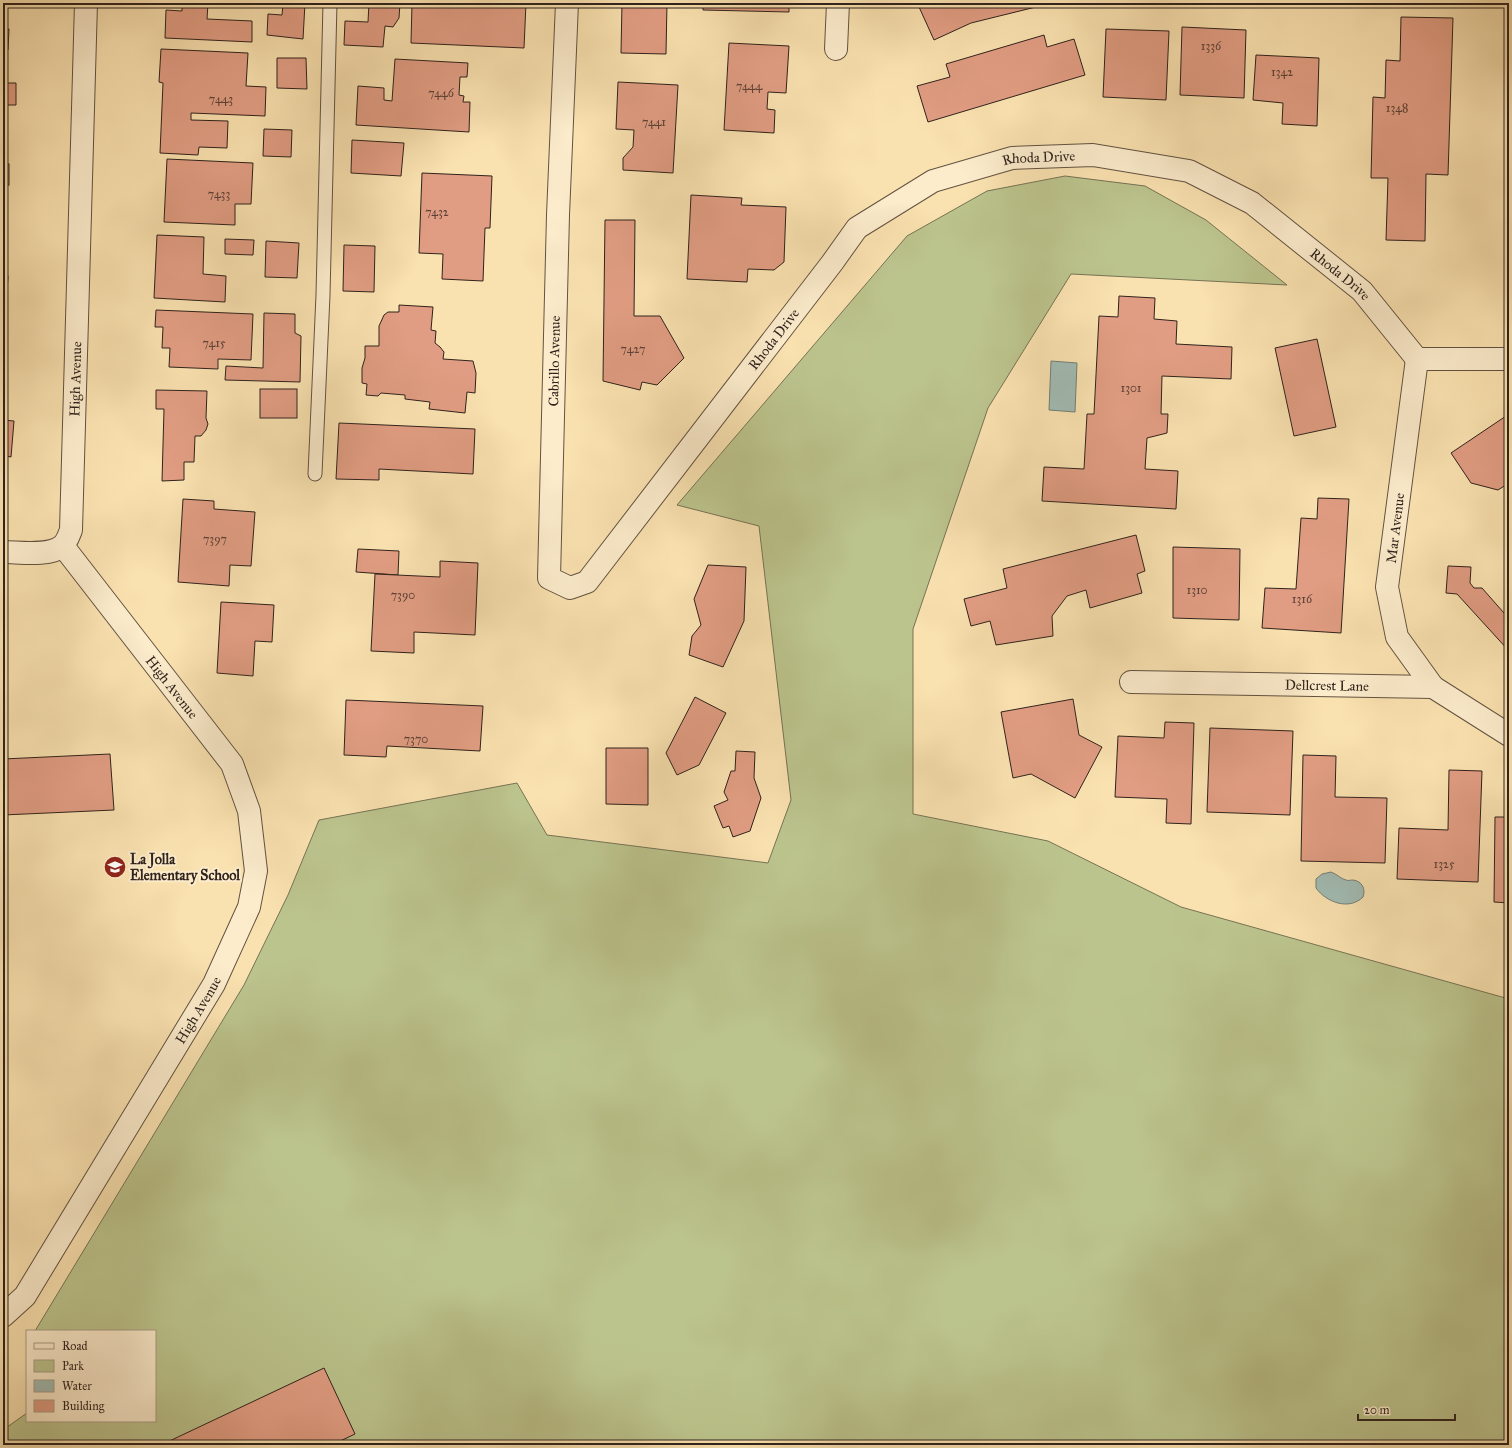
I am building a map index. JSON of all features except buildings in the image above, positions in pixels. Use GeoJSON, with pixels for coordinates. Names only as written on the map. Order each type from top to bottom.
{"type":"FeatureCollection","features":[{"type":"Feature","properties":{"kind":"street","name":"High Avenue"},"geometry":{"type":"LineString","coordinates":[[3,1316],[25,1296],[214,984],[249,907],[256,870],[249,811],[232,764],[63,546],[68,539],[71,530],[86,3]]}},
{"type":"Feature","properties":{"kind":"street","name":"Cabrillo Avenue"},"geometry":{"type":"LineString","coordinates":[[567,3],[558,215],[549,578],[570,588],[587,582],[647,502]]}},
{"type":"Feature","properties":{"kind":"street"},"geometry":{"type":"LineString","coordinates":[[836,49],[838,3]]}},
{"type":"Feature","properties":{"kind":"street","name":"Rhoda Drive"},"geometry":{"type":"LineString","coordinates":[[647,502],[832,263],[857,228],[934,181],[1012,158],[1093,155],[1189,171],[1252,203],[1362,291],[1417,359]]}},
{"type":"Feature","properties":{"kind":"street"},"geometry":{"type":"LineString","coordinates":[[1417,359],[1509,358]]}},
{"type":"Feature","properties":{"kind":"street","name":"Mar Avenue"},"geometry":{"type":"LineString","coordinates":[[1417,359],[1387,587],[1398,637],[1432,686]]}},
{"type":"Feature","properties":{"kind":"street"},"geometry":{"type":"LineString","coordinates":[[3,552],[43,553],[54,551],[63,546]]}},
{"type":"Feature","properties":{"kind":"street","name":"Dellcrest Lane"},"geometry":{"type":"LineString","coordinates":[[1131,682],[1432,686]]}},
{"type":"Feature","properties":{"kind":"street"},"geometry":{"type":"LineString","coordinates":[[1432,686],[1509,735]]}},
{"type":"Feature","properties":{"kind":"lane"},"geometry":{"type":"LineString","coordinates":[[315,474],[323,294],[330,3]]}},
{"type":"Feature","properties":{"kind":"green space"},"geometry":{"type":"Polygon","coordinates":[[[1065,176],[1145,186],[1206,220],[1287,285],[1071,274],[988,408],[913,629],[913,814],[1048,841],[1181,907],[1509,999],[1509,1445],[3,1445],[3,1430],[26,1414],[26,1422],[156,1422],[156,1330],[36,1330],[244,985],[288,895],[319,820],[517,783],[547,835],[768,863],[791,800],[759,526],[677,505],[907,236],[987,191],[1065,176]]]}},
{"type":"Feature","properties":{"kind":"water"},"geometry":{"type":"Polygon","coordinates":[[[1051,361],[1077,363],[1075,412],[1049,410],[1051,361]]]}},
{"type":"Feature","properties":{"kind":"water"},"geometry":{"type":"Polygon","coordinates":[[[1331,872],[1344,879],[1359,882],[1364,888],[1363,897],[1357,901],[1345,904],[1332,901],[1320,893],[1316,888],[1316,879],[1322,874],[1331,872]]]}},
{"type":"Feature","properties":{"kind":"place","name":"La Jolla Elementary School"},"geometry":{"type":"Point","coordinates":[115,867]}}]}
